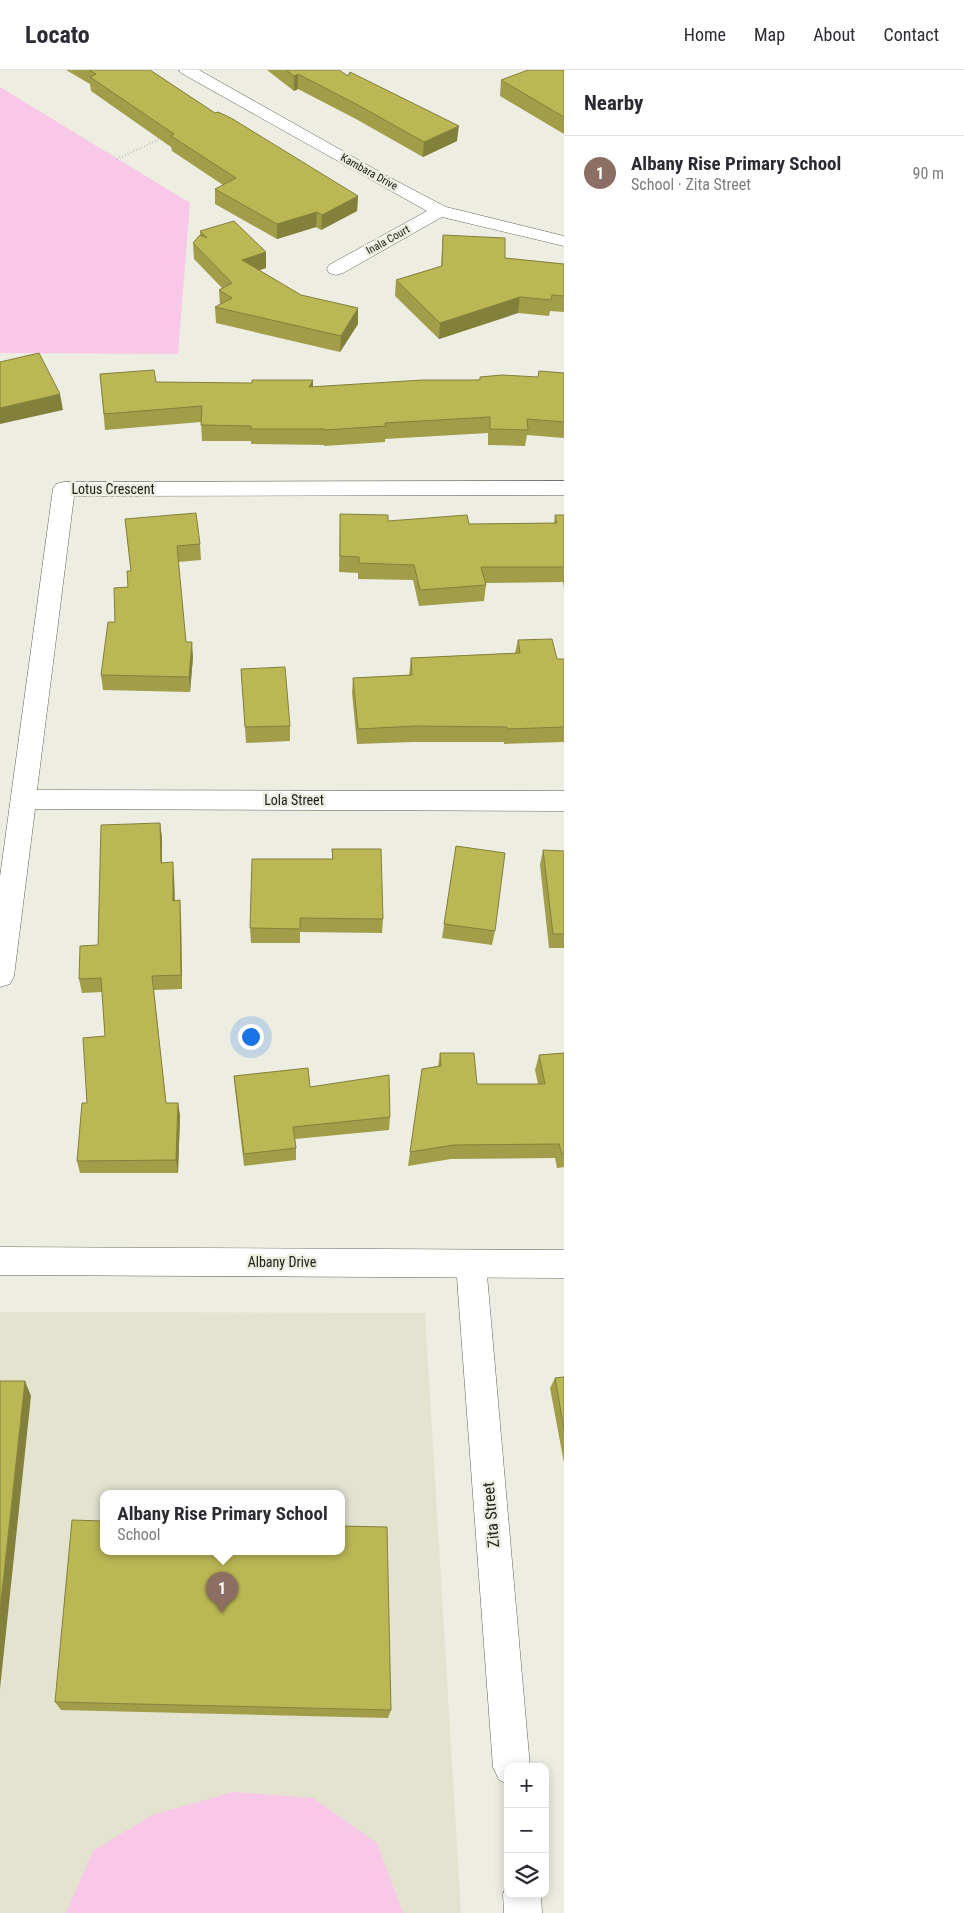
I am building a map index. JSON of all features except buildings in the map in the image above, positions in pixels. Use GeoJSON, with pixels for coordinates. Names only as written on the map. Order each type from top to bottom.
{"type":"FeatureCollection","features":[{"type":"Feature","properties":{"kind":"street","name":"Kambara Drive"},"geometry":{"type":"LineString","coordinates":[[187,70],[348,161],[440,210],[564,241]]}},
{"type":"Feature","properties":{"kind":"street","name":"Inala Court"},"geometry":{"type":"LineString","coordinates":[[336,268],[440,210]]}},
{"type":"Feature","properties":{"kind":"street","name":"Lotus Crescent"},"geometry":{"type":"LineString","coordinates":[[0,976],[64,489],[564,488]]}},
{"type":"Feature","properties":{"kind":"street","name":"Lola Street"},"geometry":{"type":"LineString","coordinates":[[24,799],[564,802]]}},
{"type":"Feature","properties":{"kind":"street","name":"Albany Drive"},"geometry":{"type":"LineString","coordinates":[[0,1261],[564,1264]]}},
{"type":"Feature","properties":{"kind":"street","name":"Zita Street"},"geometry":{"type":"LineString","coordinates":[[470,1264],[512,1763]]}},
{"type":"Feature","properties":{"kind":"street"},"geometry":{"type":"LineString","coordinates":[[522,1898],[524,1913]]}},
{"type":"Feature","properties":{"kind":"path"},"geometry":{"type":"LineString","coordinates":[[117,159],[170,134]]}},
{"type":"Feature","properties":{"kind":"shaded area"},"geometry":{"type":"Polygon","coordinates":[[[0,87],[190,203],[178,354],[0,353],[0,87]]]}},
{"type":"Feature","properties":{"kind":"shaded area"},"geometry":{"type":"Polygon","coordinates":[[[0,1312],[425,1313],[461,1913],[0,1913],[0,1312]]]}},
{"type":"Feature","properties":{"kind":"shaded area"},"geometry":{"type":"Polygon","coordinates":[[[233,1792],[313,1798],[377,1843],[403,1913],[66,1913],[93,1851],[152,1815],[233,1792]]]}},
{"type":"Feature","properties":{"kind":"place","name":"Albany Rise Primary School"},"geometry":{"type":"Point","coordinates":[222,1613]}}]}
